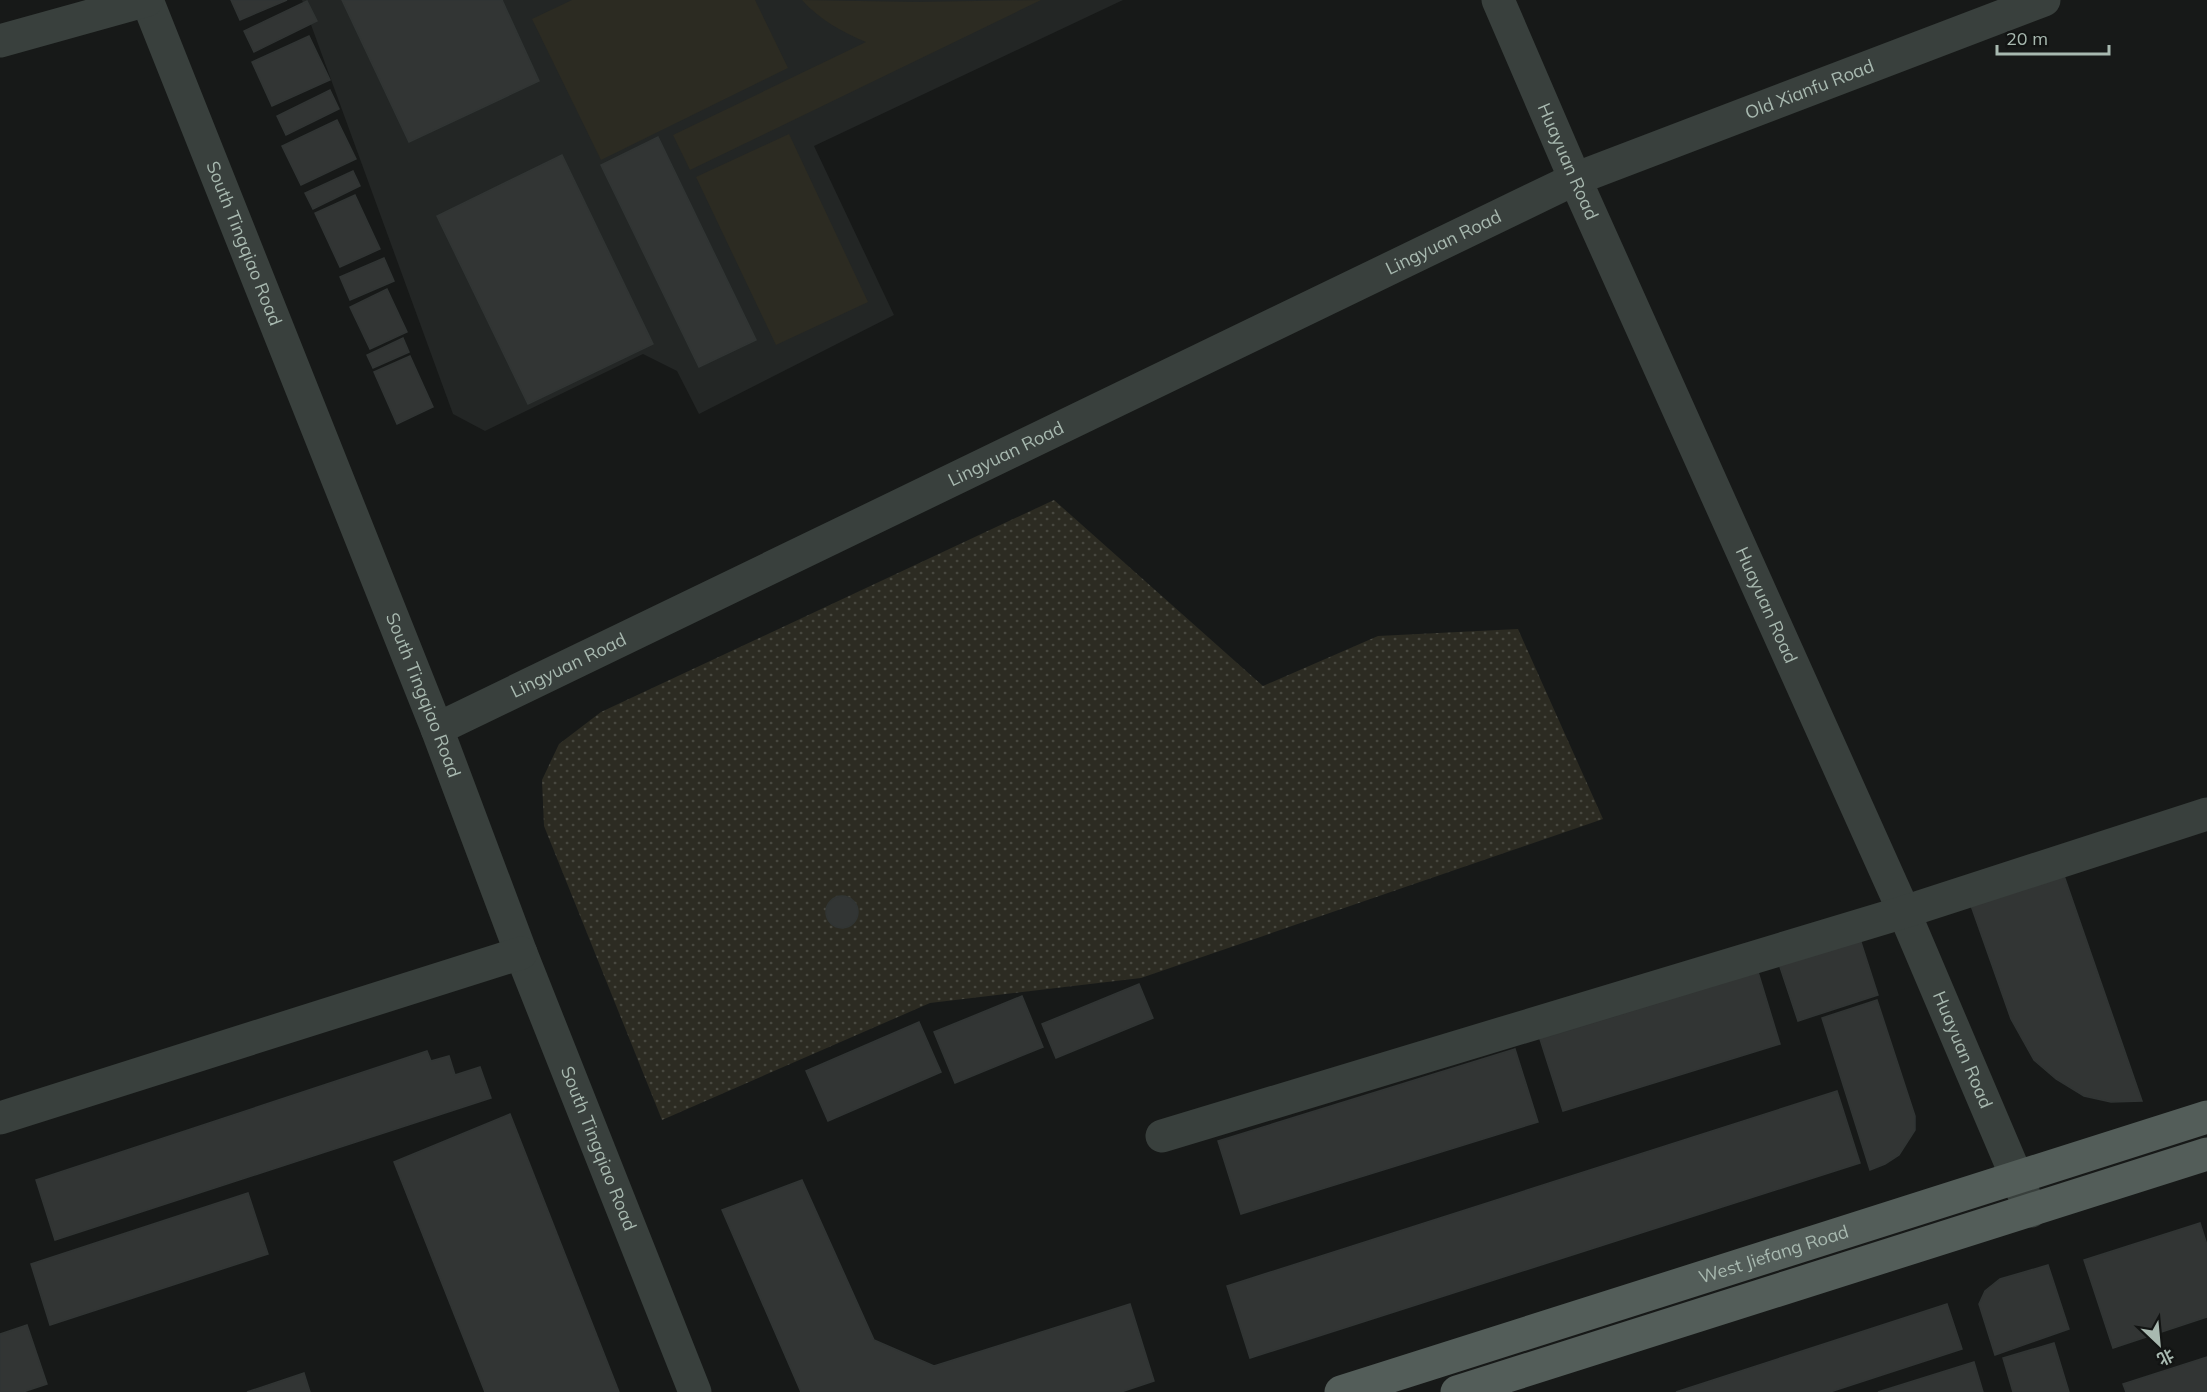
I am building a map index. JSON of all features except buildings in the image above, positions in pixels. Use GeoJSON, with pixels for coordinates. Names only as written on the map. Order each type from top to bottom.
{"type":"FeatureCollection","features":[{"type":"Feature","properties":{"kind":"main road","name":"West Jiefang Road"},"geometry":{"type":"LineString","coordinates":[[1341,1392],[2018,1179],[2207,1117]]}},
{"type":"Feature","properties":{"kind":"main road","name":"West Jiefang Road"},"geometry":{"type":"LineString","coordinates":[[1457,1392],[2207,1154]]}},
{"type":"Feature","properties":{"kind":"street"},"geometry":{"type":"LineString","coordinates":[[0,41],[147,0]]}},
{"type":"Feature","properties":{"kind":"street","name":"South Tingqiao Road"},"geometry":{"type":"LineString","coordinates":[[147,0],[437,729],[521,953],[695,1392]]}},
{"type":"Feature","properties":{"kind":"street","name":"Huayuan Road"},"geometry":{"type":"LineString","coordinates":[[1498,0],[1575,179],[1904,912],[2031,1211]]}},
{"type":"Feature","properties":{"kind":"street","name":"Old Xianfu Road"},"geometry":{"type":"LineString","coordinates":[[1575,179],[2044,0]]}},
{"type":"Feature","properties":{"kind":"street","name":"Lingyuan Road"},"geometry":{"type":"LineString","coordinates":[[437,729],[1575,179]]}},
{"type":"Feature","properties":{"kind":"street"},"geometry":{"type":"LineString","coordinates":[[1162,1136],[1904,912],[2207,814]]}},
{"type":"Feature","properties":{"kind":"street"},"geometry":{"type":"LineString","coordinates":[[0,1118],[521,953]]}},
{"type":"Feature","properties":{"kind":"shaded area"},"geometry":{"type":"Polygon","coordinates":[[[302,0],[1123,0],[814,146],[894,315],[699,414],[677,371],[643,354],[485,431],[453,414],[302,0]]]}},
{"type":"Feature","properties":{"kind":"shaded area"},"geometry":{"type":"Polygon","coordinates":[[[572,0],[755,0],[788,68],[601,160],[532,19],[572,0]]]}},
{"type":"Feature","properties":{"kind":"shaded area"},"geometry":{"type":"Polygon","coordinates":[[[802,0],[916,2],[1041,0],[690,170],[673,135],[866,42],[832,25],[802,0]]]}},
{"type":"Feature","properties":{"kind":"shaded area"},"geometry":{"type":"Polygon","coordinates":[[[789,134],[868,302],[776,345],[696,177],[789,134]]]}},
{"type":"Feature","properties":{"kind":"shaded area"},"geometry":{"type":"Polygon","coordinates":[[[1054,500],[1263,686],[1378,636],[1518,629],[1603,819],[1141,978],[930,1003],[662,1120],[544,826],[542,780],[559,744],[601,712],[1054,500]]]}}]}
